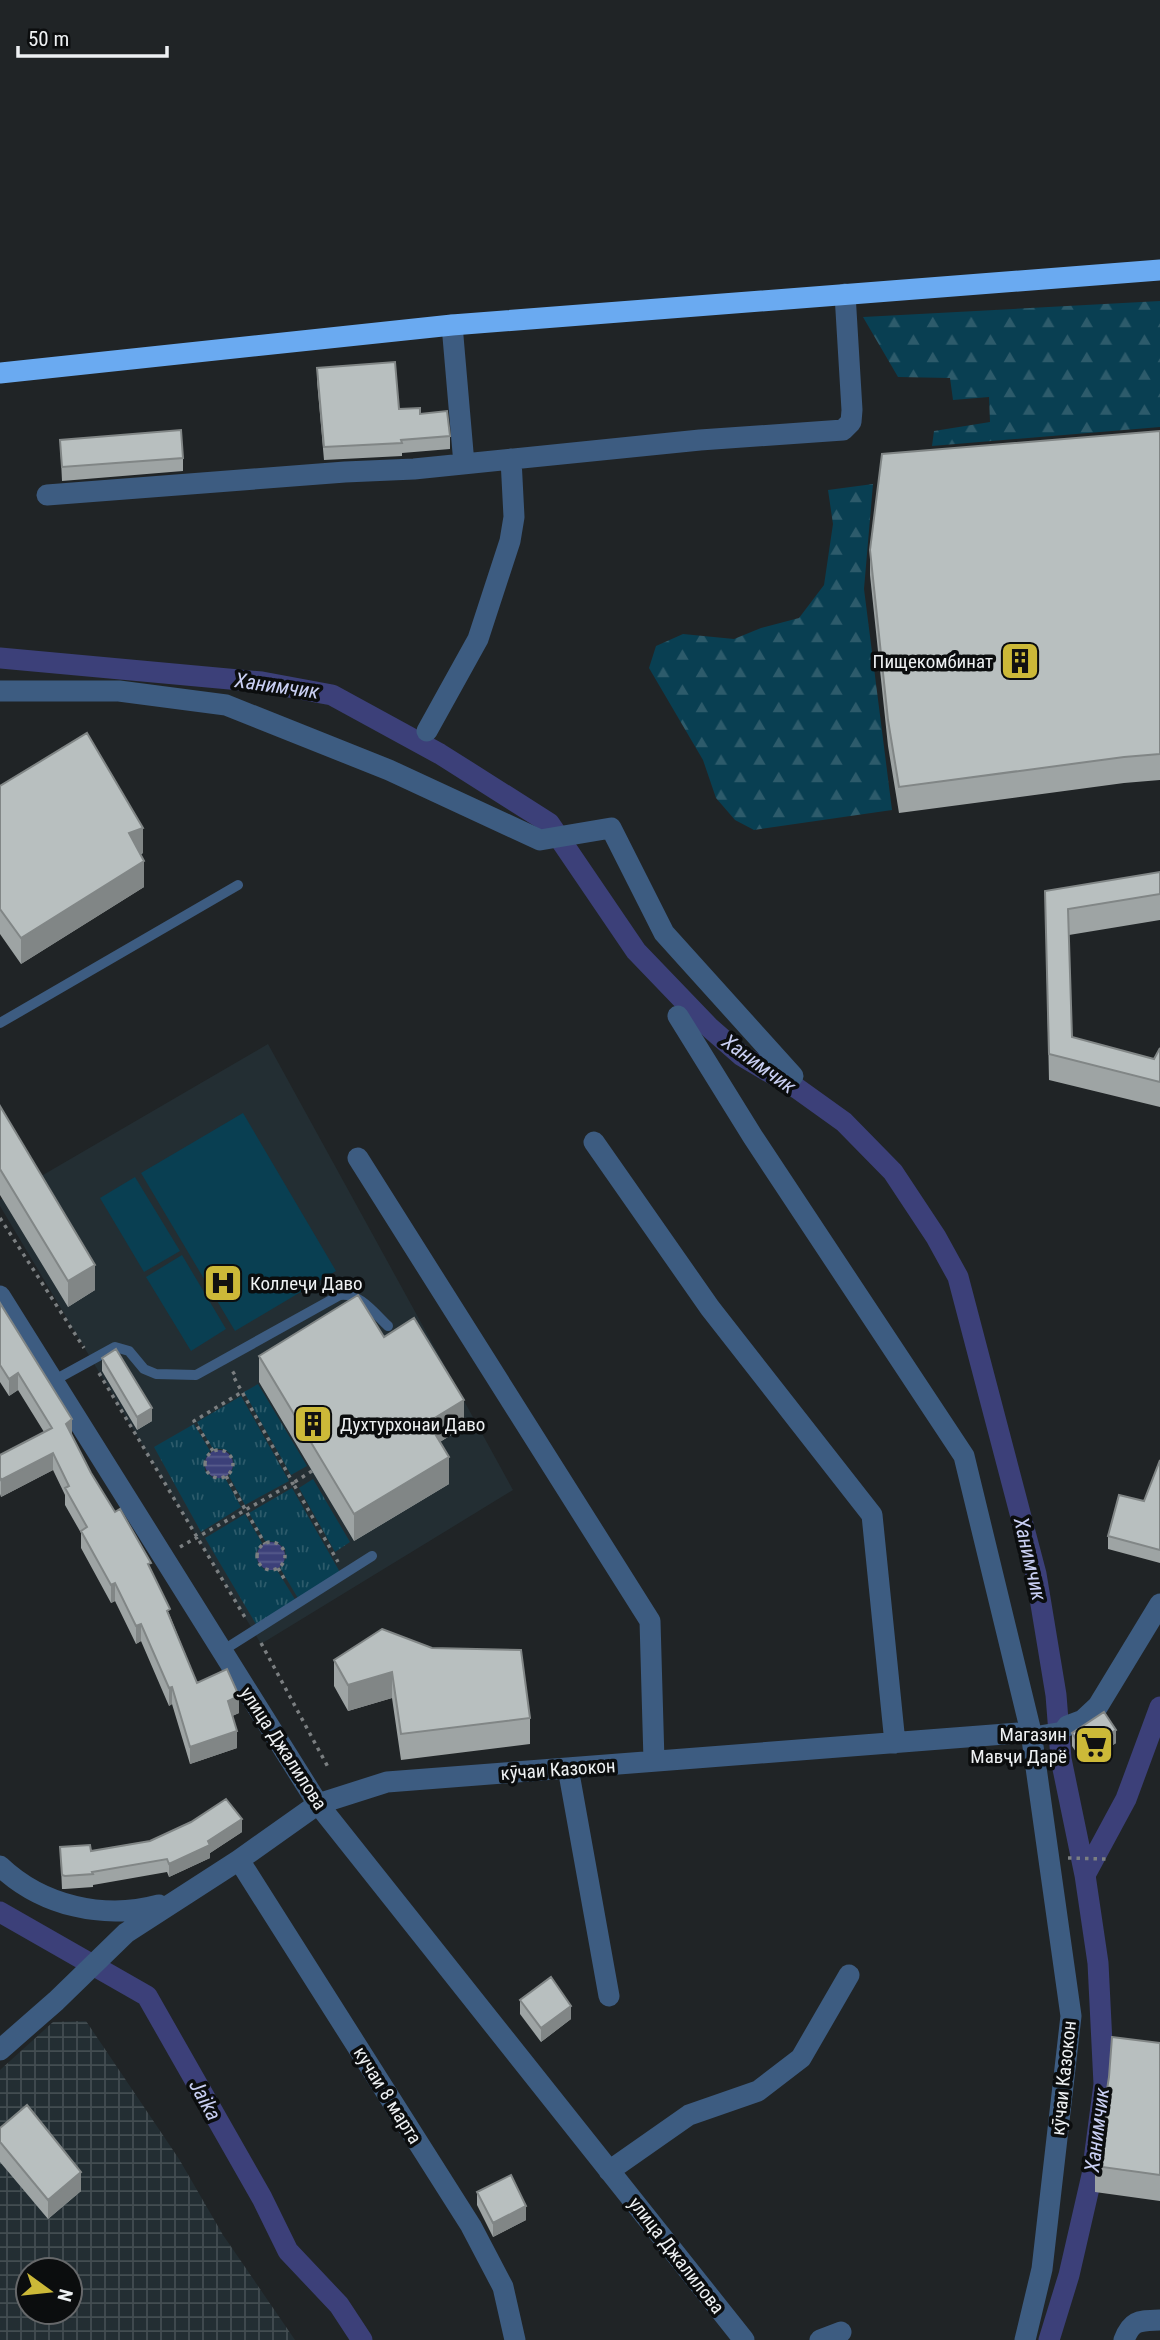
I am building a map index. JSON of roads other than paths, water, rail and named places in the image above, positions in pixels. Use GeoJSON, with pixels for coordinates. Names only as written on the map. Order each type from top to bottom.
{"type":"FeatureCollection","features":[{"type":"Feature","properties":{"kind":"highway"},"geometry":{"type":"LineString","coordinates":[[0,373],[452,325],[1160,270]]}},
{"type":"Feature","properties":{"kind":"street"},"geometry":{"type":"LineString","coordinates":[[47,495],[464,464],[700,440],[843,430],[851,422],[852,410],[845,294]]}},
{"type":"Feature","properties":{"kind":"street"},"geometry":{"type":"LineString","coordinates":[[452,325],[464,464]]}},
{"type":"Feature","properties":{"kind":"street"},"geometry":{"type":"LineString","coordinates":[[427,730],[478,639],[510,541],[514,517],[511,459]]}},
{"type":"Feature","properties":{"kind":"street"},"geometry":{"type":"LineString","coordinates":[[0,691],[119,691],[226,705],[389,770],[540,840],[611,828],[664,933],[793,1076]]}},
{"type":"Feature","properties":{"kind":"street"},"geometry":{"type":"LineString","coordinates":[[678,1016],[753,1137],[964,1455],[1049,1729]]}},
{"type":"Feature","properties":{"kind":"street"},"geometry":{"type":"LineString","coordinates":[[594,1142],[710,1308],[873,1515],[895,1743]]}},
{"type":"Feature","properties":{"kind":"street"},"geometry":{"type":"LineString","coordinates":[[358,1158],[650,1621],[654,1761]]}},
{"type":"Feature","properties":{"kind":"street","name":"улица Джалилова"},"geometry":{"type":"LineString","coordinates":[[0,1296],[318,1804],[744,2340]]}},
{"type":"Feature","properties":{"kind":"street","name":"кӯчаи Казокон"},"geometry":{"type":"LineString","coordinates":[[0,2050],[56,2001],[126,1933],[239,1860],[318,1804],[387,1782],[1049,1729],[1083,1720],[1098,1706],[1160,1604]]}},
{"type":"Feature","properties":{"kind":"street","name":"кӯчаи Казокон"},"geometry":{"type":"LineString","coordinates":[[1025,2340],[1042,2269],[1071,2016],[1048,1858],[1049,1729]]}},
{"type":"Feature","properties":{"kind":"street"},"geometry":{"type":"LineString","coordinates":[[568,1768],[608,1996]]}},
{"type":"Feature","properties":{"kind":"street","name":"кучаи 8 марта"},"geometry":{"type":"LineString","coordinates":[[239,1860],[471,2225],[503,2287],[515,2340]]}},
{"type":"Feature","properties":{"kind":"street"},"geometry":{"type":"LineString","coordinates":[[0,1866],[46,1898],[66,1905],[130,1911],[174,1901]]}},
{"type":"Feature","properties":{"kind":"street"},"geometry":{"type":"LineString","coordinates":[[609,2171],[689,2115],[758,2091],[801,2058],[849,1975]]}},
{"type":"Feature","properties":{"kind":"street"},"geometry":{"type":"LineString","coordinates":[[1126,2334],[1139,2321],[1160,2320]]}},
{"type":"Feature","properties":{"kind":"street"},"geometry":{"type":"LineString","coordinates":[[820,2340],[841,2332]]}},
{"type":"Feature","properties":{"kind":"lane"},"geometry":{"type":"LineString","coordinates":[[0,1023],[238,885]]}},
{"type":"Feature","properties":{"kind":"lane"},"geometry":{"type":"LineString","coordinates":[[53,1381],[115,1347],[129,1351],[144,1369],[156,1374],[182,1377],[196,1375],[346,1294],[360,1300],[388,1326]]}},
{"type":"Feature","properties":{"kind":"lane"},"geometry":{"type":"LineString","coordinates":[[222,1651],[372,1556]]}},
{"type":"Feature","properties":{"kind":"water"},"geometry":{"type":"Polygon","coordinates":[[[219,1450],[229,1454],[233,1464],[229,1474],[219,1478],[209,1474],[205,1464],[209,1454],[219,1450]]]}},
{"type":"Feature","properties":{"kind":"water"},"geometry":{"type":"Polygon","coordinates":[[[271,1542],[281,1546],[285,1556],[281,1566],[271,1570],[261,1566],[257,1556],[261,1546],[271,1542]]]}},
{"type":"Feature","properties":{"kind":"waterway","name":"Ханимчик"},"geometry":{"type":"LineString","coordinates":[[0,658],[262,682],[332,695],[440,754],[549,823],[636,951],[710,1028],[742,1056],[798,1089],[844,1122],[893,1172],[936,1237],[958,1277],[1036,1574],[1056,1695],[1061,1759],[1085,1875]]}},
{"type":"Feature","properties":{"kind":"waterway","name":"Ханимчик"},"geometry":{"type":"LineString","coordinates":[[1049,2340],[1069,2275],[1092,2175],[1104,2084],[1098,1963],[1085,1875],[1126,1799],[1160,1707]]}},
{"type":"Feature","properties":{"kind":"waterway","name":"Jaika"},"geometry":{"type":"LineString","coordinates":[[0,1912],[147,1996],[262,2198],[288,2251],[339,2305],[362,2340]]}},
{"type":"Feature","properties":{"kind":"place","name":"Пищекомбинат"},"geometry":{"type":"Point","coordinates":[1020,661]}},
{"type":"Feature","properties":{"kind":"place","name":"Коллеҷи Даво"},"geometry":{"type":"Point","coordinates":[223,1283]}},
{"type":"Feature","properties":{"kind":"place","name":"Духтурхонаи Даво"},"geometry":{"type":"Point","coordinates":[313,1424]}},
{"type":"Feature","properties":{"kind":"place","name":"Магазин Мавҷи Дарё"},"geometry":{"type":"Point","coordinates":[1094,1745]}}]}
